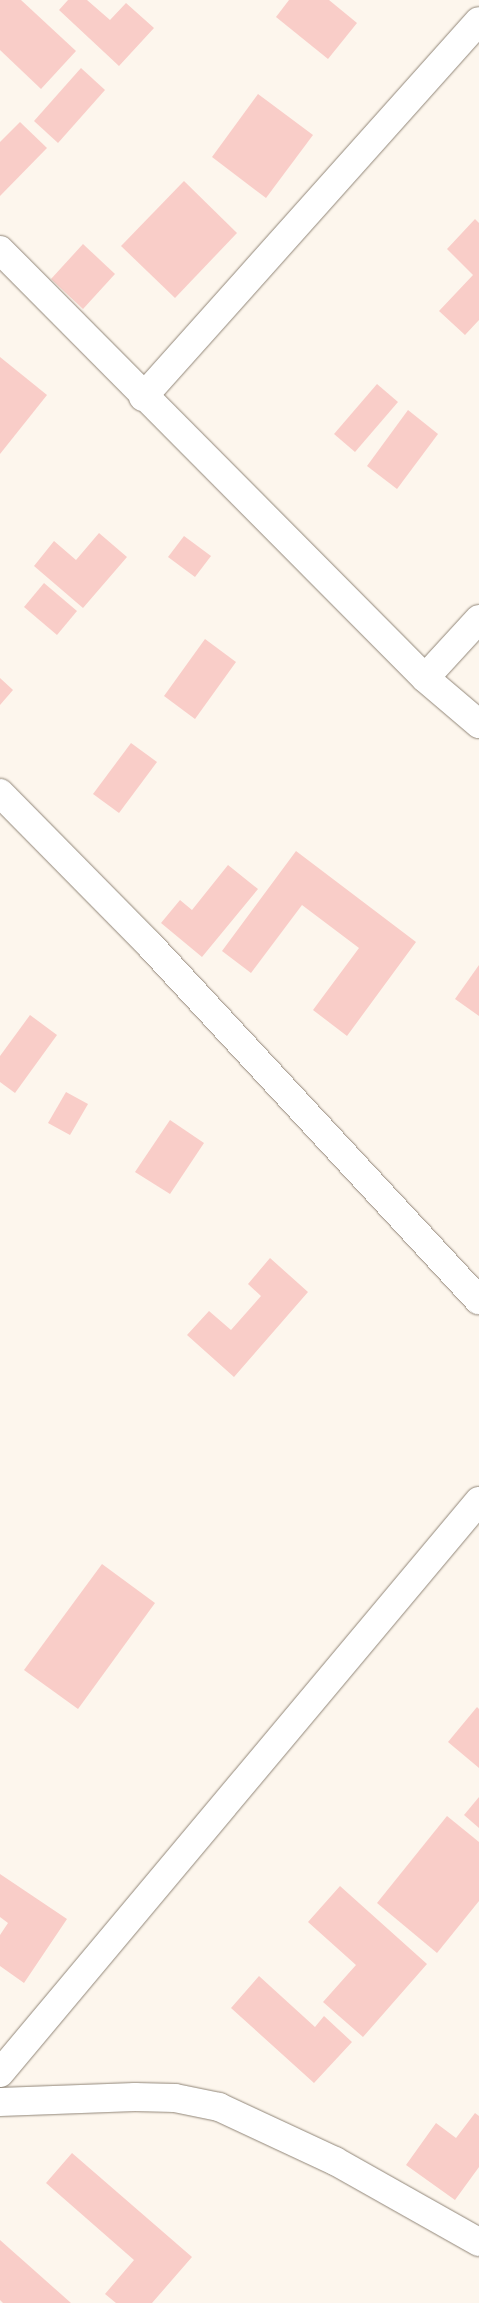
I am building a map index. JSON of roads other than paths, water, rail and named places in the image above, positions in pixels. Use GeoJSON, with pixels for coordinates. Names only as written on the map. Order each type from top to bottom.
{"type":"FeatureCollection","features":[{"type":"Feature","properties":{"kind":"street"},"geometry":{"type":"LineString","coordinates":[[143,397],[479,21]]}},
{"type":"Feature","properties":{"kind":"street"},"geometry":{"type":"LineString","coordinates":[[0,250],[143,397],[425,678],[479,724]]}},
{"type":"Feature","properties":{"kind":"street"},"geometry":{"type":"LineString","coordinates":[[425,678],[479,619]]}},
{"type":"Feature","properties":{"kind":"street"},"geometry":{"type":"LineString","coordinates":[[0,793],[148,943],[479,1300]]}},
{"type":"Feature","properties":{"kind":"street"},"geometry":{"type":"LineString","coordinates":[[0,2073],[479,1501]]}},
{"type":"Feature","properties":{"kind":"street"},"geometry":{"type":"LineString","coordinates":[[0,2102],[135,2097],[175,2098],[219,2107],[250,2119],[335,2161],[479,2242]]}}]}
